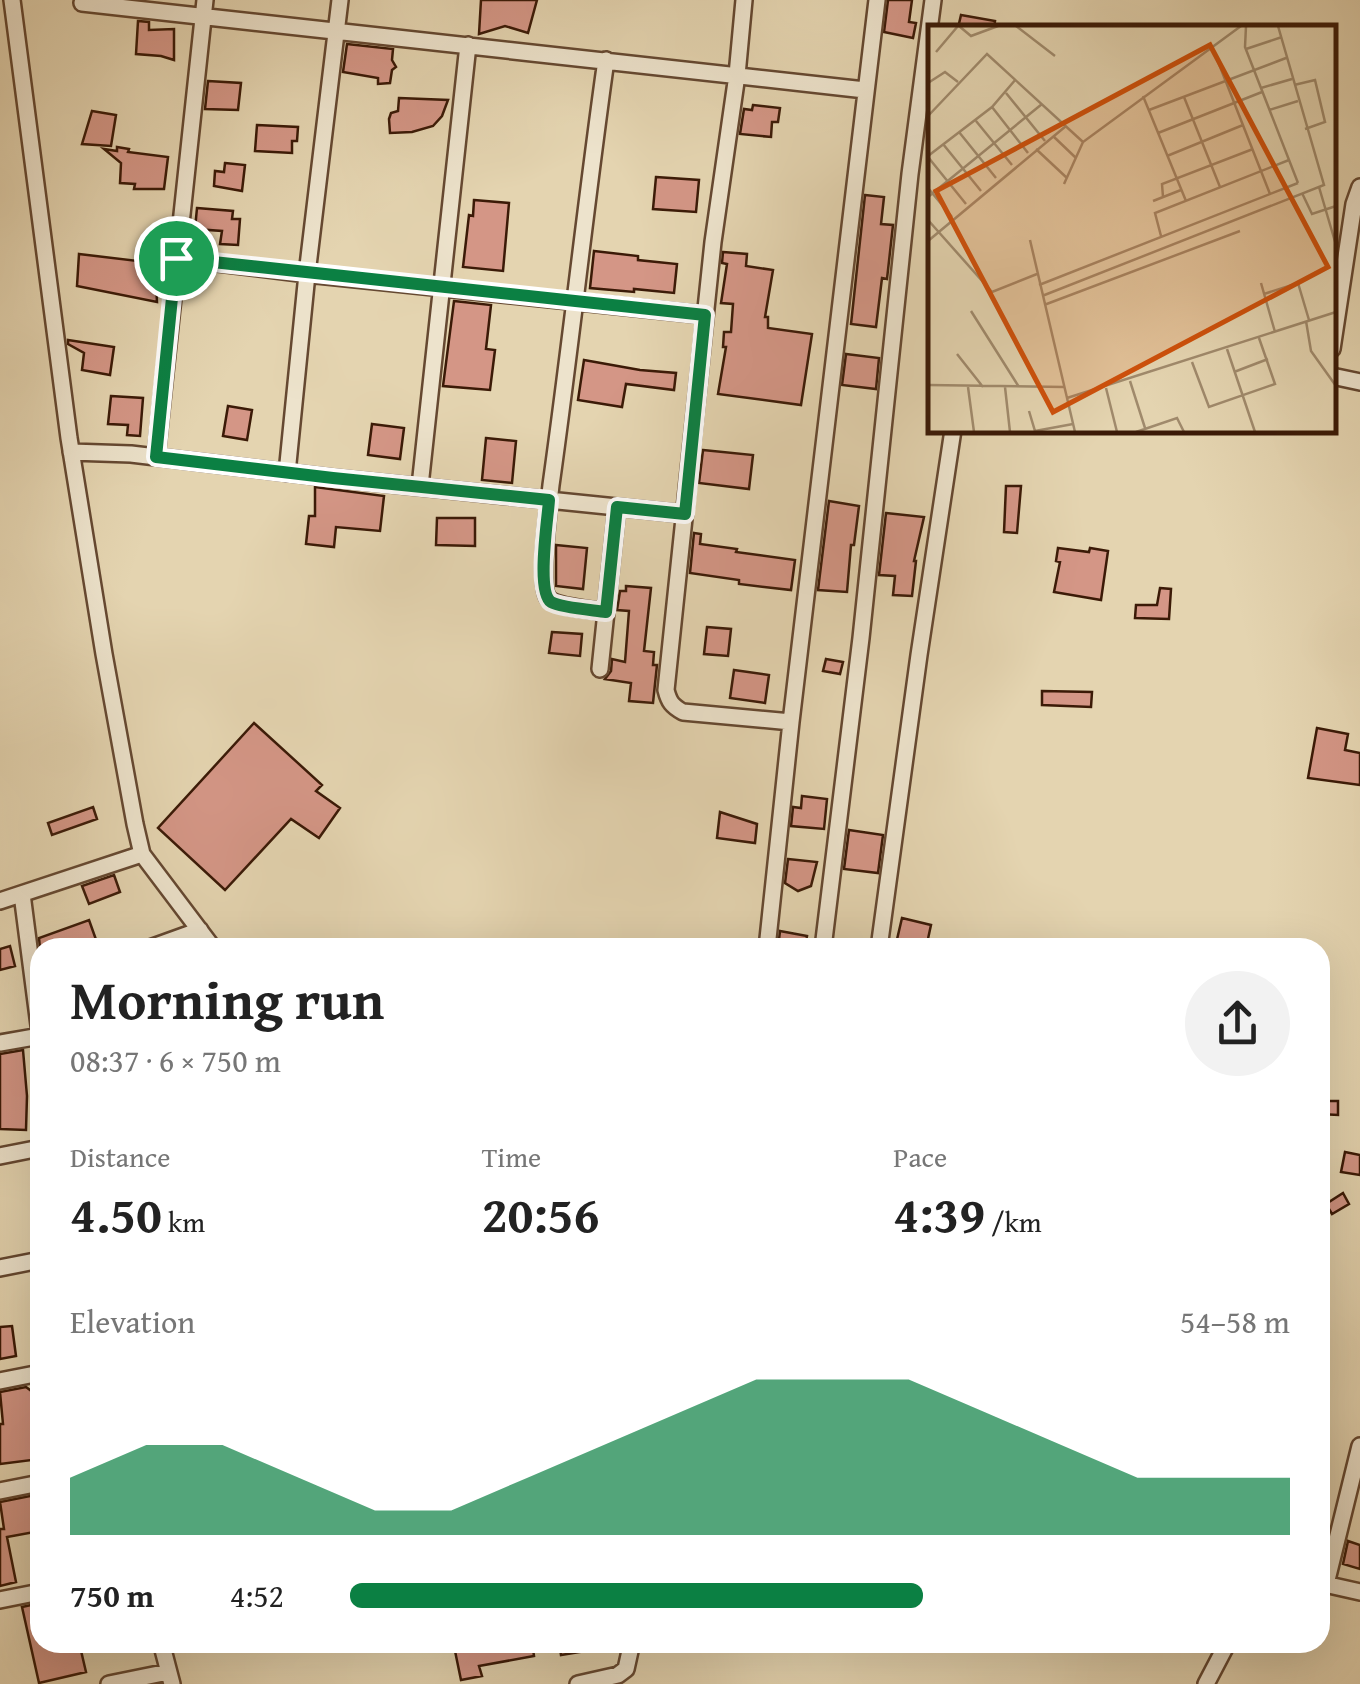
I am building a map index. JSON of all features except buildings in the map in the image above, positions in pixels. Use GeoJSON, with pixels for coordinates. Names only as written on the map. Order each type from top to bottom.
{"type":"FeatureCollection","features":[{"type":"Feature","properties":{"kind":"street"},"geometry":{"type":"LineString","coordinates":[[12,0],[71,452],[142,854],[206,938]]}},
{"type":"Feature","properties":{"kind":"street"},"geometry":{"type":"LineString","coordinates":[[287,472],[340,0]]}},
{"type":"Feature","properties":{"kind":"street"},"geometry":{"type":"LineString","coordinates":[[744,0],[712,242],[666,690],[673,707],[683,712],[791,722]]}},
{"type":"Feature","properties":{"kind":"street"},"geometry":{"type":"LineString","coordinates":[[767,938],[878,0]]}},
{"type":"Feature","properties":{"kind":"street"},"geometry":{"type":"LineString","coordinates":[[930,25],[933,0]]}},
{"type":"Feature","properties":{"kind":"street"},"geometry":{"type":"LineString","coordinates":[[82,3],[204,8],[337,30],[865,90]]}},
{"type":"Feature","properties":{"kind":"street"},"geometry":{"type":"LineString","coordinates":[[156,457],[204,8]]}},
{"type":"Feature","properties":{"kind":"street"},"geometry":{"type":"LineString","coordinates":[[824,938],[928,38]]}},
{"type":"Feature","properties":{"kind":"street"},"geometry":{"type":"LineString","coordinates":[[420,486],[468,45]]}},
{"type":"Feature","properties":{"kind":"street"},"geometry":{"type":"LineString","coordinates":[[606,60],[549,500],[543,581],[552,603],[606,612]]}},
{"type":"Feature","properties":{"kind":"street"},"geometry":{"type":"LineString","coordinates":[[1335,329],[1360,187]]}},
{"type":"Feature","properties":{"kind":"street"},"geometry":{"type":"LineString","coordinates":[[176,258],[705,315]]}},
{"type":"Feature","properties":{"kind":"street"},"geometry":{"type":"LineString","coordinates":[[1335,377],[1360,382]]}},
{"type":"Feature","properties":{"kind":"street"},"geometry":{"type":"LineString","coordinates":[[881,938],[918,655],[953,432]]}},
{"type":"Feature","properties":{"kind":"street"},"geometry":{"type":"LineString","coordinates":[[71,452],[156,457],[685,514]]}},
{"type":"Feature","properties":{"kind":"street"},"geometry":{"type":"LineString","coordinates":[[600,669],[617,507]]}},
{"type":"Feature","properties":{"kind":"street"},"geometry":{"type":"LineString","coordinates":[[0,901],[142,854]]}},
{"type":"Feature","properties":{"kind":"street"},"geometry":{"type":"LineString","coordinates":[[22,894],[30,943]]}},
{"type":"Feature","properties":{"kind":"street"},"geometry":{"type":"LineString","coordinates":[[178,938],[200,930]]}},
{"type":"Feature","properties":{"kind":"street"},"geometry":{"type":"LineString","coordinates":[[0,1043],[30,1036]]}},
{"type":"Feature","properties":{"kind":"street"},"geometry":{"type":"LineString","coordinates":[[0,1156],[30,1150]]}},
{"type":"Feature","properties":{"kind":"street"},"geometry":{"type":"LineString","coordinates":[[0,1268],[30,1262]]}},
{"type":"Feature","properties":{"kind":"street"},"geometry":{"type":"LineString","coordinates":[[0,1381],[30,1375]]}},
{"type":"Feature","properties":{"kind":"street"},"geometry":{"type":"LineString","coordinates":[[1330,1557],[1360,1446]]}},
{"type":"Feature","properties":{"kind":"street"},"geometry":{"type":"LineString","coordinates":[[0,1491],[30,1485]]}},
{"type":"Feature","properties":{"kind":"street"},"geometry":{"type":"LineString","coordinates":[[1330,1585],[1360,1592]]}},
{"type":"Feature","properties":{"kind":"street"},"geometry":{"type":"LineString","coordinates":[[0,1600],[30,1594]]}},
{"type":"Feature","properties":{"kind":"street"},"geometry":{"type":"LineString","coordinates":[[109,1684],[170,1678],[163,1653]]}},
{"type":"Feature","properties":{"kind":"street"},"geometry":{"type":"LineString","coordinates":[[578,1684],[626,1670],[630,1653]]}},
{"type":"Feature","properties":{"kind":"street"},"geometry":{"type":"LineString","coordinates":[[1206,1684],[1222,1653]]}},
{"type":"Feature","properties":{"kind":"route"},"geometry":{"type":"LineString","coordinates":[[176,258],[705,315],[685,514],[617,507],[606,612],[552,603],[546,596],[543,581],[549,500],[156,457],[176,258]]}}]}
